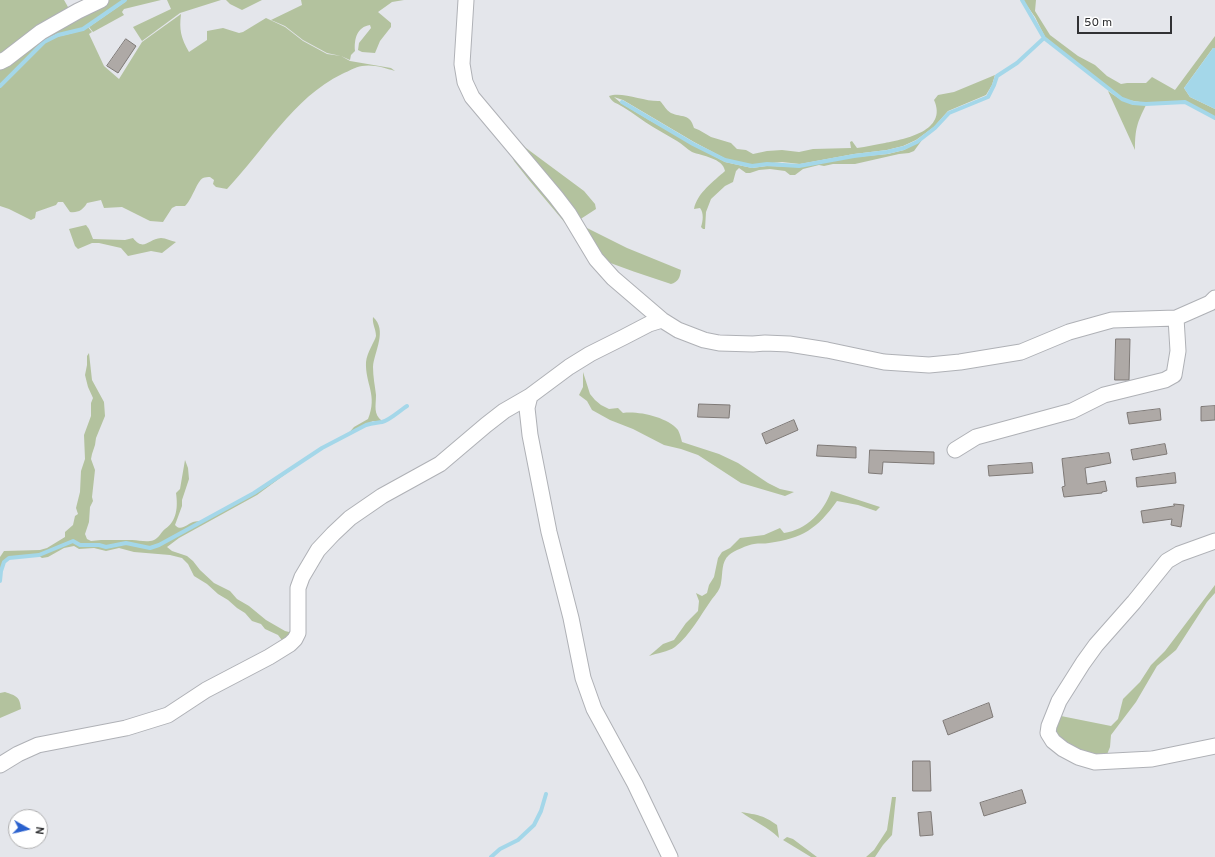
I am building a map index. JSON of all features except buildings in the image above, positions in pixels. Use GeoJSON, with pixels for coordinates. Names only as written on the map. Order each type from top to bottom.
{"type":"FeatureCollection","features":[{"type":"Feature","properties":{"kind":"street"},"geometry":{"type":"LineString","coordinates":[[0,62],[6,60],[41,32],[101,0]]}},
{"type":"Feature","properties":{"kind":"street"},"geometry":{"type":"LineString","coordinates":[[466,0],[462,64],[465,82],[472,97],[560,202],[579,229],[596,259],[613,278],[662,320],[678,330],[704,340],[719,343],[789,344],[884,362],[929,365],[960,362],[1021,352],[1069,332],[1112,320],[1176,318],[1210,303],[1215,298]]}},
{"type":"Feature","properties":{"kind":"street"},"geometry":{"type":"LineString","coordinates":[[955,450],[976,437],[1072,411],[1104,395],[1165,380],[1174,375],[1178,352],[1176,318]]}},
{"type":"Feature","properties":{"kind":"street"},"geometry":{"type":"LineString","coordinates":[[0,765],[18,754],[38,745],[126,728],[168,715],[206,690],[269,657],[290,644],[298,633],[298,588],[302,577],[318,550],[350,518],[367,505],[440,464],[504,411],[530,396],[569,367],[590,354],[650,324],[662,320]]}},
{"type":"Feature","properties":{"kind":"street"},"geometry":{"type":"LineString","coordinates":[[530,396],[527,408],[530,435],[583,678],[594,709],[635,784],[670,857]]}},
{"type":"Feature","properties":{"kind":"street"},"geometry":{"type":"LineString","coordinates":[[1215,541],[1179,554],[1167,561],[1134,602],[1096,645],[1083,663],[1059,701],[1048,726],[1048,733],[1053,741],[1063,749],[1078,758],[1095,762],[1152,759],[1215,746]]}},
{"type":"Feature","properties":{"kind":"green space"},"geometry":{"type":"Polygon","coordinates":[[[0,0],[64,0],[68,7],[75,10],[0,60],[0,0]]]}},
{"type":"Feature","properties":{"kind":"green space"},"geometry":{"type":"Polygon","coordinates":[[[109,0],[124,0],[83,28],[57,34],[43,40],[0,85],[0,67],[39,37],[109,0]]]}},
{"type":"Feature","properties":{"kind":"green space"},"geometry":{"type":"Polygon","coordinates":[[[126,0],[161,0],[124,9],[122,12],[124,15],[93,32],[89,27],[126,0]]]}},
{"type":"Feature","properties":{"kind":"green space"},"geometry":{"type":"Polygon","coordinates":[[[167,0],[221,0],[180,13],[142,41],[133,27],[171,9],[167,0]]]}},
{"type":"Feature","properties":{"kind":"green space"},"geometry":{"type":"Polygon","coordinates":[[[226,0],[262,0],[242,10],[230,4],[226,0]]]}},
{"type":"Feature","properties":{"kind":"green space"},"geometry":{"type":"Polygon","coordinates":[[[301,0],[404,0],[392,2],[378,12],[391,23],[391,27],[380,41],[375,53],[362,52],[358,50],[359,43],[371,28],[370,25],[362,28],[357,34],[355,51],[351,55],[350,60],[341,56],[327,53],[303,40],[285,26],[271,20],[302,5],[301,0]]]}},
{"type":"Feature","properties":{"kind":"green space"},"geometry":{"type":"Polygon","coordinates":[[[1023,0],[1036,0],[1035,11],[1050,35],[1078,56],[1095,65],[1107,76],[1121,84],[1146,83],[1152,77],[1175,90],[1215,36],[1215,48],[1213,48],[1184,88],[1190,97],[1215,109],[1215,117],[1185,101],[1146,103],[1122,99],[1045,37],[1035,17],[1023,0]]]}},
{"type":"Feature","properties":{"kind":"green space"},"geometry":{"type":"Polygon","coordinates":[[[181,14],[181,34],[189,52],[207,40],[207,31],[223,28],[239,33],[266,18],[285,27],[303,41],[327,54],[341,56],[350,61],[391,68],[395,71],[375,66],[362,66],[354,68],[325,84],[294,111],[280,126],[227,189],[216,187],[213,184],[214,180],[210,177],[203,178],[188,203],[185,206],[176,206],[172,208],[163,222],[150,221],[122,207],[104,208],[101,200],[87,203],[84,208],[75,212],[70,212],[63,202],[58,202],[56,205],[36,212],[35,218],[31,220],[0,206],[0,88],[27,59],[49,40],[83,30],[88,27],[92,32],[89,34],[104,66],[119,79],[142,42],[181,14]]]}},
{"type":"Feature","properties":{"kind":"green space"},"geometry":{"type":"Polygon","coordinates":[[[995,75],[992,85],[986,95],[948,111],[934,127],[916,140],[903,146],[800,164],[782,162],[752,165],[726,159],[623,100],[614,97],[649,120],[725,162],[752,168],[767,166],[800,167],[855,157],[888,154],[904,150],[922,140],[914,151],[909,153],[855,164],[819,165],[803,169],[795,175],[790,175],[785,171],[770,169],[746,173],[739,168],[736,171],[733,182],[725,186],[711,199],[706,212],[705,229],[701,227],[703,217],[700,208],[694,209],[702,193],[725,171],[723,167],[716,160],[692,152],[627,109],[613,102],[609,96],[620,95],[660,101],[671,113],[688,118],[694,128],[711,137],[731,143],[737,149],[746,150],[753,154],[782,150],[799,152],[813,149],[851,148],[850,142],[852,141],[857,148],[867,147],[913,136],[930,126],[935,119],[937,111],[934,100],[938,95],[954,92],[995,75]]]}},
{"type":"Feature","properties":{"kind":"green space"},"geometry":{"type":"Polygon","coordinates":[[[473,89],[510,133],[526,148],[584,191],[595,204],[596,209],[576,222],[473,96],[473,89]]]}},
{"type":"Feature","properties":{"kind":"green space"},"geometry":{"type":"Polygon","coordinates":[[[1108,91],[1126,101],[1146,105],[1137,126],[1135,150],[1108,91]]]}},
{"type":"Feature","properties":{"kind":"green space"},"geometry":{"type":"Polygon","coordinates":[[[505,141],[577,234],[566,224],[514,161],[505,141]]]}},
{"type":"Feature","properties":{"kind":"green space"},"geometry":{"type":"Polygon","coordinates":[[[86,225],[93,239],[125,240],[133,238],[140,244],[146,244],[157,239],[165,238],[176,242],[162,253],[151,251],[128,256],[121,248],[99,243],[92,243],[78,249],[75,246],[69,229],[86,225]]]}},
{"type":"Feature","properties":{"kind":"green space"},"geometry":{"type":"Polygon","coordinates":[[[585,227],[627,248],[681,270],[678,279],[671,284],[597,258],[585,227]]]}},
{"type":"Feature","properties":{"kind":"green space"},"geometry":{"type":"Polygon","coordinates":[[[373,317],[377,322],[380,335],[373,371],[376,395],[376,413],[382,421],[373,421],[347,435],[354,427],[368,419],[371,411],[372,403],[366,362],[376,336],[373,317]]]}},
{"type":"Feature","properties":{"kind":"green space"},"geometry":{"type":"Polygon","coordinates":[[[89,353],[92,380],[104,402],[105,416],[96,438],[91,459],[95,470],[92,497],[93,501],[90,507],[89,522],[85,534],[87,539],[91,541],[151,541],[157,538],[169,526],[176,513],[176,493],[180,489],[185,460],[188,468],[189,479],[175,525],[182,528],[196,521],[203,521],[159,544],[150,547],[126,543],[106,547],[99,544],[80,544],[73,541],[39,555],[9,558],[4,562],[0,577],[0,557],[4,551],[40,550],[47,548],[65,537],[65,532],[73,525],[75,516],[78,514],[76,508],[80,492],[81,471],[85,459],[84,435],[91,416],[91,403],[93,398],[85,375],[87,356],[89,353]]]}},
{"type":"Feature","properties":{"kind":"green space"},"geometry":{"type":"Polygon","coordinates":[[[583,372],[590,394],[601,405],[609,409],[618,408],[623,413],[645,414],[660,418],[673,425],[678,430],[682,442],[719,454],[738,463],[768,483],[780,489],[794,492],[785,496],[741,483],[698,455],[664,445],[592,410],[587,401],[579,395],[583,387],[583,372]]]}},
{"type":"Feature","properties":{"kind":"green space"},"geometry":{"type":"Polygon","coordinates":[[[295,467],[257,495],[179,538],[167,547],[172,551],[187,556],[214,583],[230,591],[237,599],[249,606],[266,620],[285,631],[289,632],[295,630],[284,643],[278,635],[265,629],[261,624],[252,621],[245,613],[194,576],[188,564],[182,558],[170,555],[134,552],[119,548],[106,551],[94,548],[79,549],[74,546],[64,548],[48,557],[42,558],[39,556],[73,542],[80,545],[99,545],[106,548],[126,544],[150,548],[159,545],[254,494],[295,467]]]}},
{"type":"Feature","properties":{"kind":"green space"},"geometry":{"type":"Polygon","coordinates":[[[831,491],[880,507],[876,511],[858,505],[837,501],[823,519],[808,531],[800,535],[781,541],[751,545],[731,553],[723,564],[719,590],[691,631],[672,649],[649,656],[663,644],[674,640],[686,623],[698,611],[699,601],[696,593],[702,596],[707,593],[709,585],[714,577],[718,558],[722,552],[730,548],[740,538],[764,535],[780,528],[784,533],[800,528],[819,513],[831,491]]]}},
{"type":"Feature","properties":{"kind":"green space"},"geometry":{"type":"Polygon","coordinates":[[[1215,585],[1215,593],[1207,602],[1176,650],[1157,666],[1136,702],[1111,735],[1110,747],[1106,757],[1088,754],[1062,741],[1055,730],[1056,715],[1111,726],[1118,719],[1123,699],[1140,682],[1151,665],[1165,651],[1215,585]]]}},
{"type":"Feature","properties":{"kind":"green space"},"geometry":{"type":"Polygon","coordinates":[[[5,692],[17,697],[20,701],[21,709],[0,718],[0,693],[5,692]]]}},
{"type":"Feature","properties":{"kind":"green space"},"geometry":{"type":"Polygon","coordinates":[[[892,797],[896,797],[892,835],[875,857],[866,857],[874,850],[887,830],[892,797]]]}},
{"type":"Feature","properties":{"kind":"green space"},"geometry":{"type":"Polygon","coordinates":[[[741,812],[760,816],[777,825],[779,838],[770,831],[741,812]]]}},
{"type":"Feature","properties":{"kind":"green space"},"geometry":{"type":"Polygon","coordinates":[[[787,837],[793,839],[817,857],[811,857],[783,840],[787,837]]]}},
{"type":"Feature","properties":{"kind":"water"},"geometry":{"type":"Polygon","coordinates":[[[1213,48],[1215,48],[1215,109],[1190,97],[1184,88],[1213,48]]]}},
{"type":"Feature","properties":{"kind":"waterway"},"geometry":{"type":"LineString","coordinates":[[0,86],[44,42],[58,35],[83,29],[125,0]]}},
{"type":"Feature","properties":{"kind":"waterway"},"geometry":{"type":"LineString","coordinates":[[1022,0],[1044,38],[1122,99],[1133,103],[1146,104],[1185,102],[1215,118]]}},
{"type":"Feature","properties":{"kind":"waterway"},"geometry":{"type":"LineString","coordinates":[[622,102],[693,144],[725,160],[752,166],[767,164],[799,166],[854,156],[887,152],[904,148],[917,142],[935,128],[949,113],[988,97],[997,76],[1017,63],[1044,38]]}},
{"type":"Feature","properties":{"kind":"waterway"},"geometry":{"type":"LineString","coordinates":[[0,581],[4,562],[9,558],[39,555],[73,541],[80,545],[99,545],[106,547],[126,543],[150,548],[159,545],[254,493],[322,448],[366,425],[385,421],[407,406]]}},
{"type":"Feature","properties":{"kind":"waterway"},"geometry":{"type":"LineString","coordinates":[[491,857],[500,849],[518,840],[534,825],[541,811],[546,794]]}}]}
